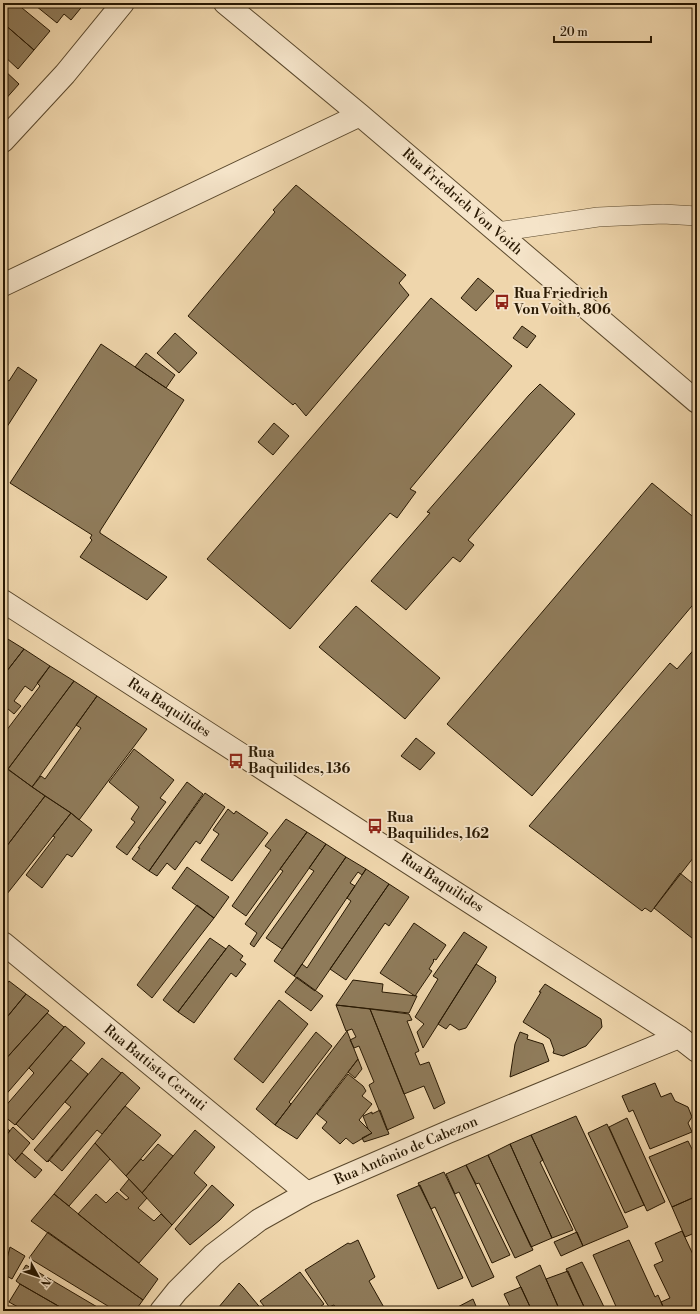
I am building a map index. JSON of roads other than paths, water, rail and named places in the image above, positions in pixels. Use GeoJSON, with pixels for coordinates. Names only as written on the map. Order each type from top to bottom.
{"type":"FeatureCollection","features":[{"type":"Feature","properties":{"kind":"street"},"geometry":{"type":"LineString","coordinates":[[3,141],[65,74],[124,3]]}},
{"type":"Feature","properties":{"kind":"street","name":"Rua Friedrich Von Voith"},"geometry":{"type":"LineString","coordinates":[[225,3],[360,115],[697,402]]}},
{"type":"Feature","properties":{"kind":"street"},"geometry":{"type":"LineString","coordinates":[[3,285],[360,115]]}},
{"type":"Feature","properties":{"kind":"street","name":"Rua Baquilides"},"geometry":{"type":"LineString","coordinates":[[3,601],[679,1037],[697,1051]]}},
{"type":"Feature","properties":{"kind":"street","name":"Rua Battista Cerruti"},"geometry":{"type":"LineString","coordinates":[[3,943],[307,1193]]}},
{"type":"Feature","properties":{"kind":"street","name":"Rua Antônio de Cabezon"},"geometry":{"type":"LineString","coordinates":[[161,1311],[177,1291],[213,1255],[259,1220],[307,1193],[448,1132],[679,1037]]}},
{"type":"Feature","properties":{"kind":"lane"},"geometry":{"type":"LineString","coordinates":[[497,232],[598,217],[663,214],[697,216]]}},
{"type":"Feature","properties":{"kind":"place","name":"Rua Friedrich Von Voith, 806"},"geometry":{"type":"Point","coordinates":[502,302]}},
{"type":"Feature","properties":{"kind":"place","name":"Rua Baquilides, 136"},"geometry":{"type":"Point","coordinates":[236,761]}},
{"type":"Feature","properties":{"kind":"place","name":"Rua Baquilides, 162"},"geometry":{"type":"Point","coordinates":[375,826]}}]}
